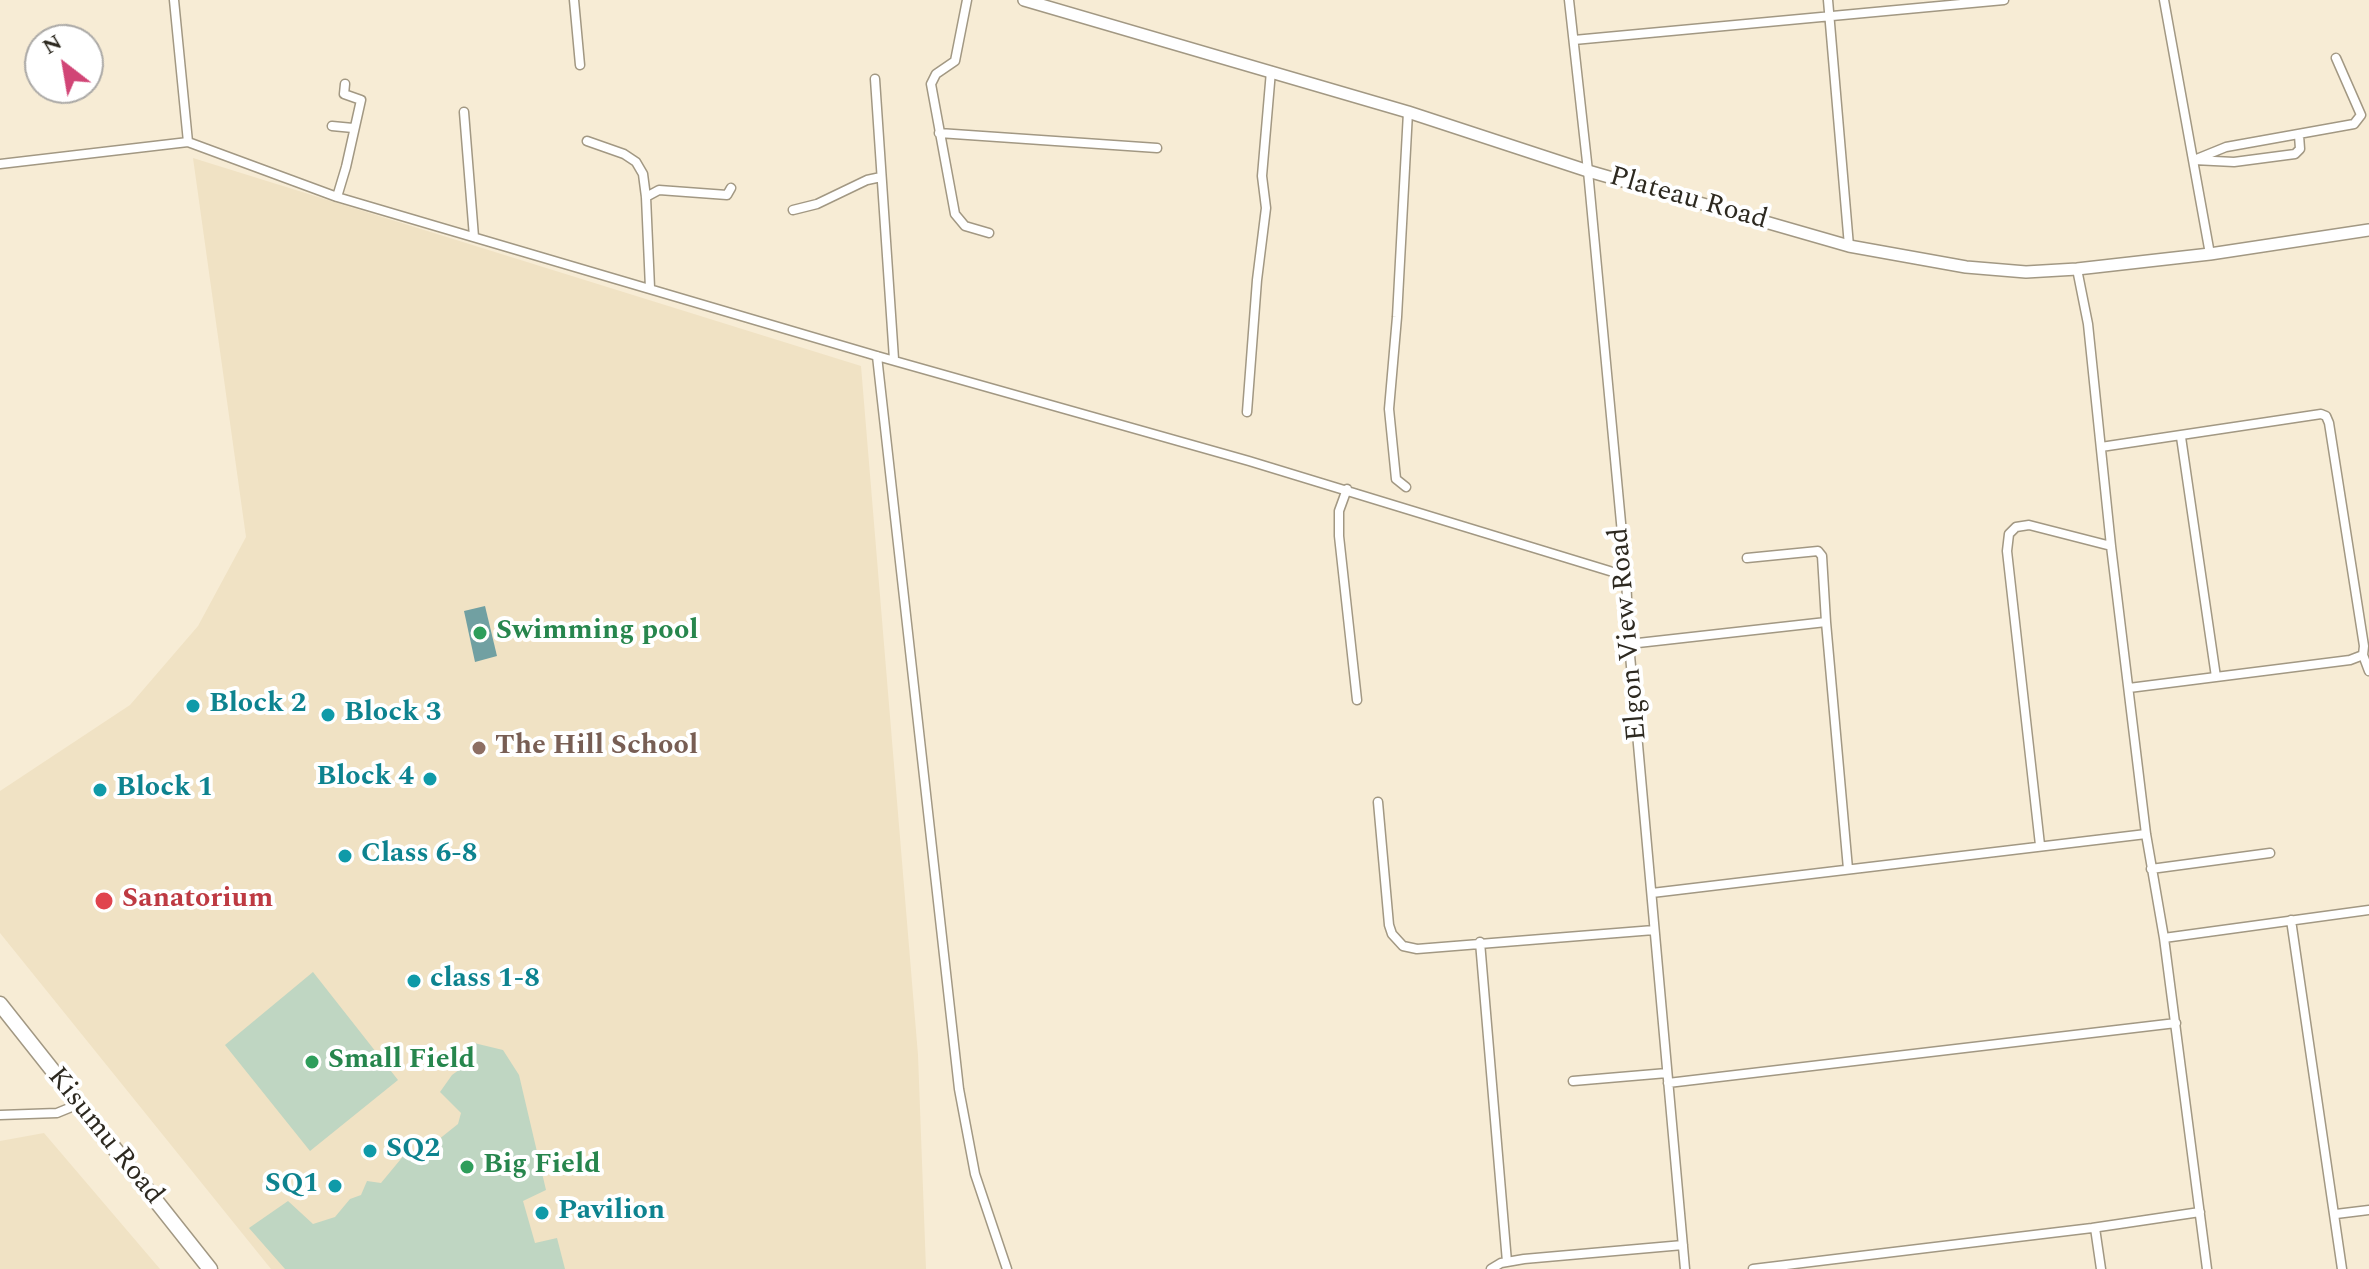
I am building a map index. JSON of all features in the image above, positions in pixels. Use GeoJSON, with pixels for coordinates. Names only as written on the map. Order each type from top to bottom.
{"type":"FeatureCollection","features":[{"type":"Feature","properties":{"kind":"highway","name":"Kisumu Road"},"geometry":{"type":"LineString","coordinates":[[0,1004],[210,1269]]}},
{"type":"Feature","properties":{"kind":"street"},"geometry":{"type":"LineString","coordinates":[[174,0],[188,142]]}},
{"type":"Feature","properties":{"kind":"street"},"geometry":{"type":"LineString","coordinates":[[574,0],[580,65]]}},
{"type":"Feature","properties":{"kind":"street"},"geometry":{"type":"LineString","coordinates":[[967,0],[955,61],[932,78],[933,102],[955,214],[965,226],[989,233]]}},
{"type":"Feature","properties":{"kind":"street","name":"Plateau Road"},"geometry":{"type":"LineString","coordinates":[[1024,0],[1408,112],[1588,171],[1849,246],[1966,267],[2026,272],[2077,269],[2210,254],[2369,230]]}},
{"type":"Feature","properties":{"kind":"street","name":"Elgon View Road"},"geometry":{"type":"LineString","coordinates":[[1569,0],[1626,576],[1629,644],[1685,1269]]}},
{"type":"Feature","properties":{"kind":"street"},"geometry":{"type":"LineString","coordinates":[[1828,0],[1849,246]]}},
{"type":"Feature","properties":{"kind":"street"},"geometry":{"type":"LineString","coordinates":[[1574,40],[2002,0]]}},
{"type":"Feature","properties":{"kind":"street"},"geometry":{"type":"LineString","coordinates":[[2164,0],[2210,254]]}},
{"type":"Feature","properties":{"kind":"street"},"geometry":{"type":"LineString","coordinates":[[2194,160],[2226,147],[2341,128],[2359,120],[2361,115],[2336,58]]}},
{"type":"Feature","properties":{"kind":"street"},"geometry":{"type":"LineString","coordinates":[[1247,412],[1266,208],[1262,176],[1271,71]]}},
{"type":"Feature","properties":{"kind":"street"},"geometry":{"type":"LineString","coordinates":[[875,79],[894,359]]}},
{"type":"Feature","properties":{"kind":"street"},"geometry":{"type":"LineString","coordinates":[[337,197],[361,100],[344,94],[345,84]]}},
{"type":"Feature","properties":{"kind":"street"},"geometry":{"type":"LineString","coordinates":[[464,112],[474,237]]}},
{"type":"Feature","properties":{"kind":"street"},"geometry":{"type":"LineString","coordinates":[[1406,487],[1396,479],[1394,472],[1389,409],[1408,112]]}},
{"type":"Feature","properties":{"kind":"street"},"geometry":{"type":"LineString","coordinates":[[332,126],[353,128]]}},
{"type":"Feature","properties":{"kind":"street"},"geometry":{"type":"LineString","coordinates":[[939,133],[1157,148]]}},
{"type":"Feature","properties":{"kind":"street"},"geometry":{"type":"LineString","coordinates":[[2194,160],[2234,162],[2295,154],[2300,149],[2299,135]]}},
{"type":"Feature","properties":{"kind":"street"},"geometry":{"type":"LineString","coordinates":[[587,141],[624,154],[636,162],[643,174],[650,288]]}},
{"type":"Feature","properties":{"kind":"street"},"geometry":{"type":"LineString","coordinates":[[0,164],[188,142],[337,197],[877,356],[1347,489],[1626,576]]}},
{"type":"Feature","properties":{"kind":"street"},"geometry":{"type":"LineString","coordinates":[[793,210],[817,204],[867,180],[881,177]]}},
{"type":"Feature","properties":{"kind":"street"},"geometry":{"type":"LineString","coordinates":[[646,197],[659,190],[727,195],[731,188]]}},
{"type":"Feature","properties":{"kind":"street"},"geometry":{"type":"LineString","coordinates":[[2077,269],[2088,324],[2146,834],[2176,1023],[2207,1269]]}},
{"type":"Feature","properties":{"kind":"street"},"geometry":{"type":"LineString","coordinates":[[877,356],[959,1089],[975,1174],[1007,1269]]}},
{"type":"Feature","properties":{"kind":"street"},"geometry":{"type":"LineString","coordinates":[[2101,447],[2321,414],[2326,416],[2363,655],[2369,671]]}},
{"type":"Feature","properties":{"kind":"street"},"geometry":{"type":"LineString","coordinates":[[2181,437],[2216,677]]}},
{"type":"Feature","properties":{"kind":"street"},"geometry":{"type":"LineString","coordinates":[[1347,489],[1339,511],[1339,536],[1357,700]]}},
{"type":"Feature","properties":{"kind":"street"},"geometry":{"type":"LineString","coordinates":[[2040,845],[2007,551],[2009,534],[2016,527],[2029,525],[2111,546]]}},
{"type":"Feature","properties":{"kind":"street"},"geometry":{"type":"LineString","coordinates":[[1747,558],[1818,551],[1822,556],[1848,869]]}},
{"type":"Feature","properties":{"kind":"street"},"geometry":{"type":"LineString","coordinates":[[1629,644],[1826,622]]}},
{"type":"Feature","properties":{"kind":"street"},"geometry":{"type":"LineString","coordinates":[[2129,688],[2350,660],[2363,655]]}},
{"type":"Feature","properties":{"kind":"street"},"geometry":{"type":"LineString","coordinates":[[1378,802],[1392,934],[1403,946],[1417,949],[1654,930]]}},
{"type":"Feature","properties":{"kind":"street"},"geometry":{"type":"LineString","coordinates":[[1652,893],[2146,834]]}},
{"type":"Feature","properties":{"kind":"street"},"geometry":{"type":"LineString","coordinates":[[2151,869],[2270,853]]}},
{"type":"Feature","properties":{"kind":"street"},"geometry":{"type":"LineString","coordinates":[[2164,938],[2369,910]]}},
{"type":"Feature","properties":{"kind":"street"},"geometry":{"type":"LineString","coordinates":[[2291,920],[2342,1269]]}},
{"type":"Feature","properties":{"kind":"street"},"geometry":{"type":"LineString","coordinates":[[1480,942],[1507,1262]]}},
{"type":"Feature","properties":{"kind":"street"},"geometry":{"type":"LineString","coordinates":[[1573,1081],[1668,1078],[2176,1023]]}},
{"type":"Feature","properties":{"kind":"street"},"geometry":{"type":"LineString","coordinates":[[0,1115],[57,1113],[79,1104]]}},
{"type":"Feature","properties":{"kind":"street"},"geometry":{"type":"LineString","coordinates":[[2336,1214],[2369,1210]]}},
{"type":"Feature","properties":{"kind":"street"},"geometry":{"type":"LineString","coordinates":[[1753,1269],[1804,1266],[2200,1212]]}},
{"type":"Feature","properties":{"kind":"street"},"geometry":{"type":"LineString","coordinates":[[2095,1228],[2101,1269]]}},
{"type":"Feature","properties":{"kind":"street"},"geometry":{"type":"LineString","coordinates":[[1491,1269],[1507,1262],[1683,1245]]}},
{"type":"Feature","properties":{"kind":"shaded area","name":"The Hill School"},"geometry":{"type":"Polygon","coordinates":[[[193,158],[861,366],[918,1055],[926,1269],[271,1269],[0,933],[0,791],[130,705],[198,626],[246,537],[193,158]]]}},
{"type":"Feature","properties":{"kind":"shaded area"},"geometry":{"type":"Polygon","coordinates":[[[44,1133],[160,1269],[0,1269],[0,1141],[44,1133]]]}},
{"type":"Feature","properties":{"kind":"green space","name":"Small Field"},"geometry":{"type":"Polygon","coordinates":[[[313,972],[398,1080],[310,1151],[225,1045],[313,972]]]}},
{"type":"Feature","properties":{"kind":"green space","name":"Big Field"},"geometry":{"type":"Polygon","coordinates":[[[474,1043],[503,1050],[519,1075],[546,1190],[523,1201],[535,1243],[557,1238],[565,1269],[285,1269],[249,1228],[288,1201],[313,1224],[335,1217],[350,1199],[361,1195],[367,1181],[381,1183],[405,1154],[423,1152],[458,1124],[461,1113],[440,1092],[452,1075],[470,1062],[474,1043]]]}},
{"type":"Feature","properties":{"kind":"water","name":"Swimming pool"},"geometry":{"type":"Polygon","coordinates":[[[485,606],[497,656],[475,662],[464,611],[485,606]]]}},
{"type":"Feature","properties":{"kind":"place","name":"Swimming pool"},"geometry":{"type":"Point","coordinates":[480,633]}},
{"type":"Feature","properties":{"kind":"place","name":"Block 2"},"geometry":{"type":"Point","coordinates":[193,706]}},
{"type":"Feature","properties":{"kind":"place","name":"Block 3"},"geometry":{"type":"Point","coordinates":[328,715]}},
{"type":"Feature","properties":{"kind":"place","name":"The Hill School"},"geometry":{"type":"Point","coordinates":[479,748]}},
{"type":"Feature","properties":{"kind":"place","name":"Block 4"},"geometry":{"type":"Point","coordinates":[430,779]}},
{"type":"Feature","properties":{"kind":"place","name":"Block 1"},"geometry":{"type":"Point","coordinates":[100,790]}},
{"type":"Feature","properties":{"kind":"place","name":"Class 6-8"},"geometry":{"type":"Point","coordinates":[345,856]}},
{"type":"Feature","properties":{"kind":"place","name":"Sanatorium"},"geometry":{"type":"Point","coordinates":[104,901]}},
{"type":"Feature","properties":{"kind":"place","name":"class 1-8"},"geometry":{"type":"Point","coordinates":[414,981]}},
{"type":"Feature","properties":{"kind":"place","name":"Small Field"},"geometry":{"type":"Point","coordinates":[312,1062]}},
{"type":"Feature","properties":{"kind":"place","name":"SQ2"},"geometry":{"type":"Point","coordinates":[370,1151]}},
{"type":"Feature","properties":{"kind":"place","name":"Big Field"},"geometry":{"type":"Point","coordinates":[467,1167]}},
{"type":"Feature","properties":{"kind":"place","name":"SQ1"},"geometry":{"type":"Point","coordinates":[335,1186]}},
{"type":"Feature","properties":{"kind":"place","name":"Pavilion"},"geometry":{"type":"Point","coordinates":[542,1213]}}]}
